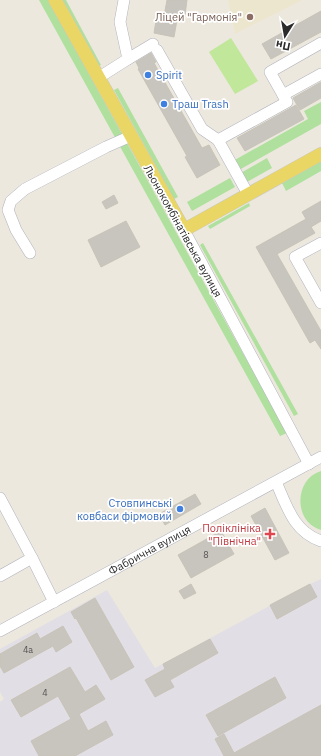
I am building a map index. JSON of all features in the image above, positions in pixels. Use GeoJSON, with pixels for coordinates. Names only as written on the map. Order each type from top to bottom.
{"type":"FeatureCollection","features":[{"type":"Feature","properties":{"kind":"main road","name":"Льонокомбінатівська вулиця"},"geometry":{"type":"LineString","coordinates":[[55,0],[184,230]]}},
{"type":"Feature","properties":{"kind":"main road"},"geometry":{"type":"LineString","coordinates":[[184,230],[321,154]]}},
{"type":"Feature","properties":{"kind":"street"},"geometry":{"type":"LineString","coordinates":[[124,0],[120,22],[128,59]]}},
{"type":"Feature","properties":{"kind":"street"},"geometry":{"type":"LineString","coordinates":[[218,140],[287,102],[270,72],[321,43]]}},
{"type":"Feature","properties":{"kind":"street"},"geometry":{"type":"LineString","coordinates":[[98,78],[128,59],[155,47],[202,129],[218,140],[248,194]]}},
{"type":"Feature","properties":{"kind":"street"},"geometry":{"type":"LineString","coordinates":[[283,95],[321,74]]}},
{"type":"Feature","properties":{"kind":"street"},"geometry":{"type":"LineString","coordinates":[[30,253],[16,230],[8,210],[11,201],[25,189],[106,147],[131,136]]}},
{"type":"Feature","properties":{"kind":"street","name":"Льонокомбінатівська вулиця"},"geometry":{"type":"LineString","coordinates":[[184,230],[309,464]]}},
{"type":"Feature","properties":{"kind":"street"},"geometry":{"type":"LineString","coordinates":[[321,243],[295,257],[321,303]]}},
{"type":"Feature","properties":{"kind":"street","name":"Фабрична вулиця"},"geometry":{"type":"LineString","coordinates":[[0,631],[321,457]]}},
{"type":"Feature","properties":{"kind":"street"},"geometry":{"type":"LineString","coordinates":[[276,482],[297,525],[308,535],[321,541]]}},
{"type":"Feature","properties":{"kind":"street"},"geometry":{"type":"LineString","coordinates":[[0,498],[54,602]]}},
{"type":"Feature","properties":{"kind":"street"},"geometry":{"type":"LineString","coordinates":[[0,576],[32,558]]}},
{"type":"Feature","properties":{"kind":"shaded area","name":"Ліцей \"Гармонія\""},"geometry":{"type":"Polygon","coordinates":[[[228,0],[303,0],[235,34],[228,0]]]}},
{"type":"Feature","properties":{"kind":"shaded area"},"geometry":{"type":"Polygon","coordinates":[[[321,579],[321,756],[0,756],[0,702],[4,699],[0,692],[0,649],[107,590],[155,668],[321,579]]]}},
{"type":"Feature","properties":{"kind":"green space"},"geometry":{"type":"Polygon","coordinates":[[[39,0],[48,0],[287,433],[280,436],[39,0]]]}},
{"type":"Feature","properties":{"kind":"green space"},"geometry":{"type":"Polygon","coordinates":[[[60,0],[66,0],[101,65],[97,67],[60,0]]]}},
{"type":"Feature","properties":{"kind":"green space"},"geometry":{"type":"Polygon","coordinates":[[[231,38],[258,81],[235,94],[209,52],[231,38]]]}},
{"type":"Feature","properties":{"kind":"green space"},"geometry":{"type":"Polygon","coordinates":[[[118,88],[178,197],[174,199],[114,90],[118,88]]]}},
{"type":"Feature","properties":{"kind":"green space"},"geometry":{"type":"Polygon","coordinates":[[[321,102],[321,124],[239,170],[233,161],[308,119],[304,111],[321,102]]]}},
{"type":"Feature","properties":{"kind":"green space"},"geometry":{"type":"Polygon","coordinates":[[[267,158],[272,168],[245,183],[239,174],[267,158]]]}},
{"type":"Feature","properties":{"kind":"green space"},"geometry":{"type":"Polygon","coordinates":[[[321,161],[321,171],[286,191],[282,183],[321,161]]]}},
{"type":"Feature","properties":{"kind":"green space"},"geometry":{"type":"Polygon","coordinates":[[[230,178],[235,187],[192,211],[187,202],[230,178]]]}},
{"type":"Feature","properties":{"kind":"green space"},"geometry":{"type":"Polygon","coordinates":[[[249,203],[250,206],[210,229],[208,226],[249,203]]]}},
{"type":"Feature","properties":{"kind":"green space"},"geometry":{"type":"Polygon","coordinates":[[[203,243],[298,414],[294,416],[200,245],[203,243]]]}},
{"type":"Feature","properties":{"kind":"green space"},"geometry":{"type":"Polygon","coordinates":[[[321,471],[321,530],[305,519],[300,500],[306,482],[312,476],[321,471]]]}},
{"type":"Feature","properties":{"kind":"building"},"geometry":{"type":"Polygon","coordinates":[[[167,0],[187,0],[185,15],[178,14],[174,37],[154,33],[157,15],[164,16],[167,0]]]}},
{"type":"Feature","properties":{"kind":"building"},"geometry":{"type":"Polygon","coordinates":[[[321,11],[321,32],[271,59],[262,44],[321,11]]]}},
{"type":"Feature","properties":{"kind":"building"},"geometry":{"type":"Polygon","coordinates":[[[151,53],[156,62],[154,63],[202,148],[209,145],[220,165],[197,178],[185,157],[187,156],[138,69],[139,68],[136,62],[151,53]]]}},
{"type":"Feature","properties":{"kind":"building"},"geometry":{"type":"Polygon","coordinates":[[[321,82],[321,98],[300,110],[293,98],[321,82]]]}},
{"type":"Feature","properties":{"kind":"building"},"geometry":{"type":"Polygon","coordinates":[[[296,105],[304,119],[245,151],[237,138],[296,105]]]}},
{"type":"Feature","properties":{"kind":"building"},"geometry":{"type":"Polygon","coordinates":[[[114,195],[118,203],[106,209],[102,202],[114,195]]]}},
{"type":"Feature","properties":{"kind":"building"},"geometry":{"type":"Polygon","coordinates":[[[321,201],[321,221],[311,227],[315,233],[277,254],[321,331],[321,349],[315,340],[310,343],[256,247],[306,219],[302,212],[321,201]]]}},
{"type":"Feature","properties":{"kind":"building"},"geometry":{"type":"Polygon","coordinates":[[[126,221],[140,247],[101,267],[88,240],[126,221]]]}},
{"type":"Feature","properties":{"kind":"building","name":"Стовпинські ковбаси фірмовий"},"geometry":{"type":"Polygon","coordinates":[[[195,494],[201,504],[165,525],[159,514],[195,494]]]}},
{"type":"Feature","properties":{"kind":"building","name":"Поліклініка \"Північна\""},"geometry":{"type":"Polygon","coordinates":[[[265,508],[289,553],[275,560],[251,516],[265,508]]]}},
{"type":"Feature","properties":{"kind":"building"},"geometry":{"type":"Polygon","coordinates":[[[221,531],[234,554],[191,578],[178,555],[221,531]]]}},
{"type":"Feature","properties":{"kind":"building"},"geometry":{"type":"Polygon","coordinates":[[[191,584],[196,593],[184,599],[179,591],[191,584]]]}},
{"type":"Feature","properties":{"kind":"building"},"geometry":{"type":"Polygon","coordinates":[[[310,584],[317,597],[277,619],[270,605],[310,584]]]}},
{"type":"Feature","properties":{"kind":"building"},"geometry":{"type":"Polygon","coordinates":[[[95,598],[134,667],[111,680],[76,618],[75,619],[71,612],[95,598]]]}},
{"type":"Feature","properties":{"kind":"building"},"geometry":{"type":"Polygon","coordinates":[[[63,626],[72,642],[56,652],[53,646],[4,673],[0,666],[0,654],[37,633],[40,639],[63,626]]]}},
{"type":"Feature","properties":{"kind":"building"},"geometry":{"type":"Polygon","coordinates":[[[210,639],[218,653],[170,680],[174,687],[155,697],[145,680],[165,669],[163,664],[210,639]]]}},
{"type":"Feature","properties":{"kind":"building"},"geometry":{"type":"Polygon","coordinates":[[[70,667],[85,692],[96,685],[105,699],[79,714],[88,731],[106,721],[113,735],[75,756],[39,756],[31,741],[71,719],[58,696],[21,717],[11,700],[70,667]]]}},
{"type":"Feature","properties":{"kind":"building"},"geometry":{"type":"Polygon","coordinates":[[[275,677],[286,698],[218,736],[206,715],[275,677]]]}},
{"type":"Feature","properties":{"kind":"building"},"geometry":{"type":"Polygon","coordinates":[[[321,705],[321,756],[224,756],[215,739],[224,734],[234,753],[321,705]]]}},
{"type":"Feature","properties":{"kind":"place","name":"Ліцей \"Гармонія\""},"geometry":{"type":"Point","coordinates":[250,17]}},
{"type":"Feature","properties":{"kind":"place","name":"Spirit"},"geometry":{"type":"Point","coordinates":[148,75]}},
{"type":"Feature","properties":{"kind":"place","name":"Траш Trash"},"geometry":{"type":"Point","coordinates":[164,104]}},
{"type":"Feature","properties":{"kind":"place","name":"Стовпинські ковбаси фірмовий"},"geometry":{"type":"Point","coordinates":[180,509]}},
{"type":"Feature","properties":{"kind":"place","name":"Поліклініка \"Північна\""},"geometry":{"type":"Point","coordinates":[270,534]}}]}
